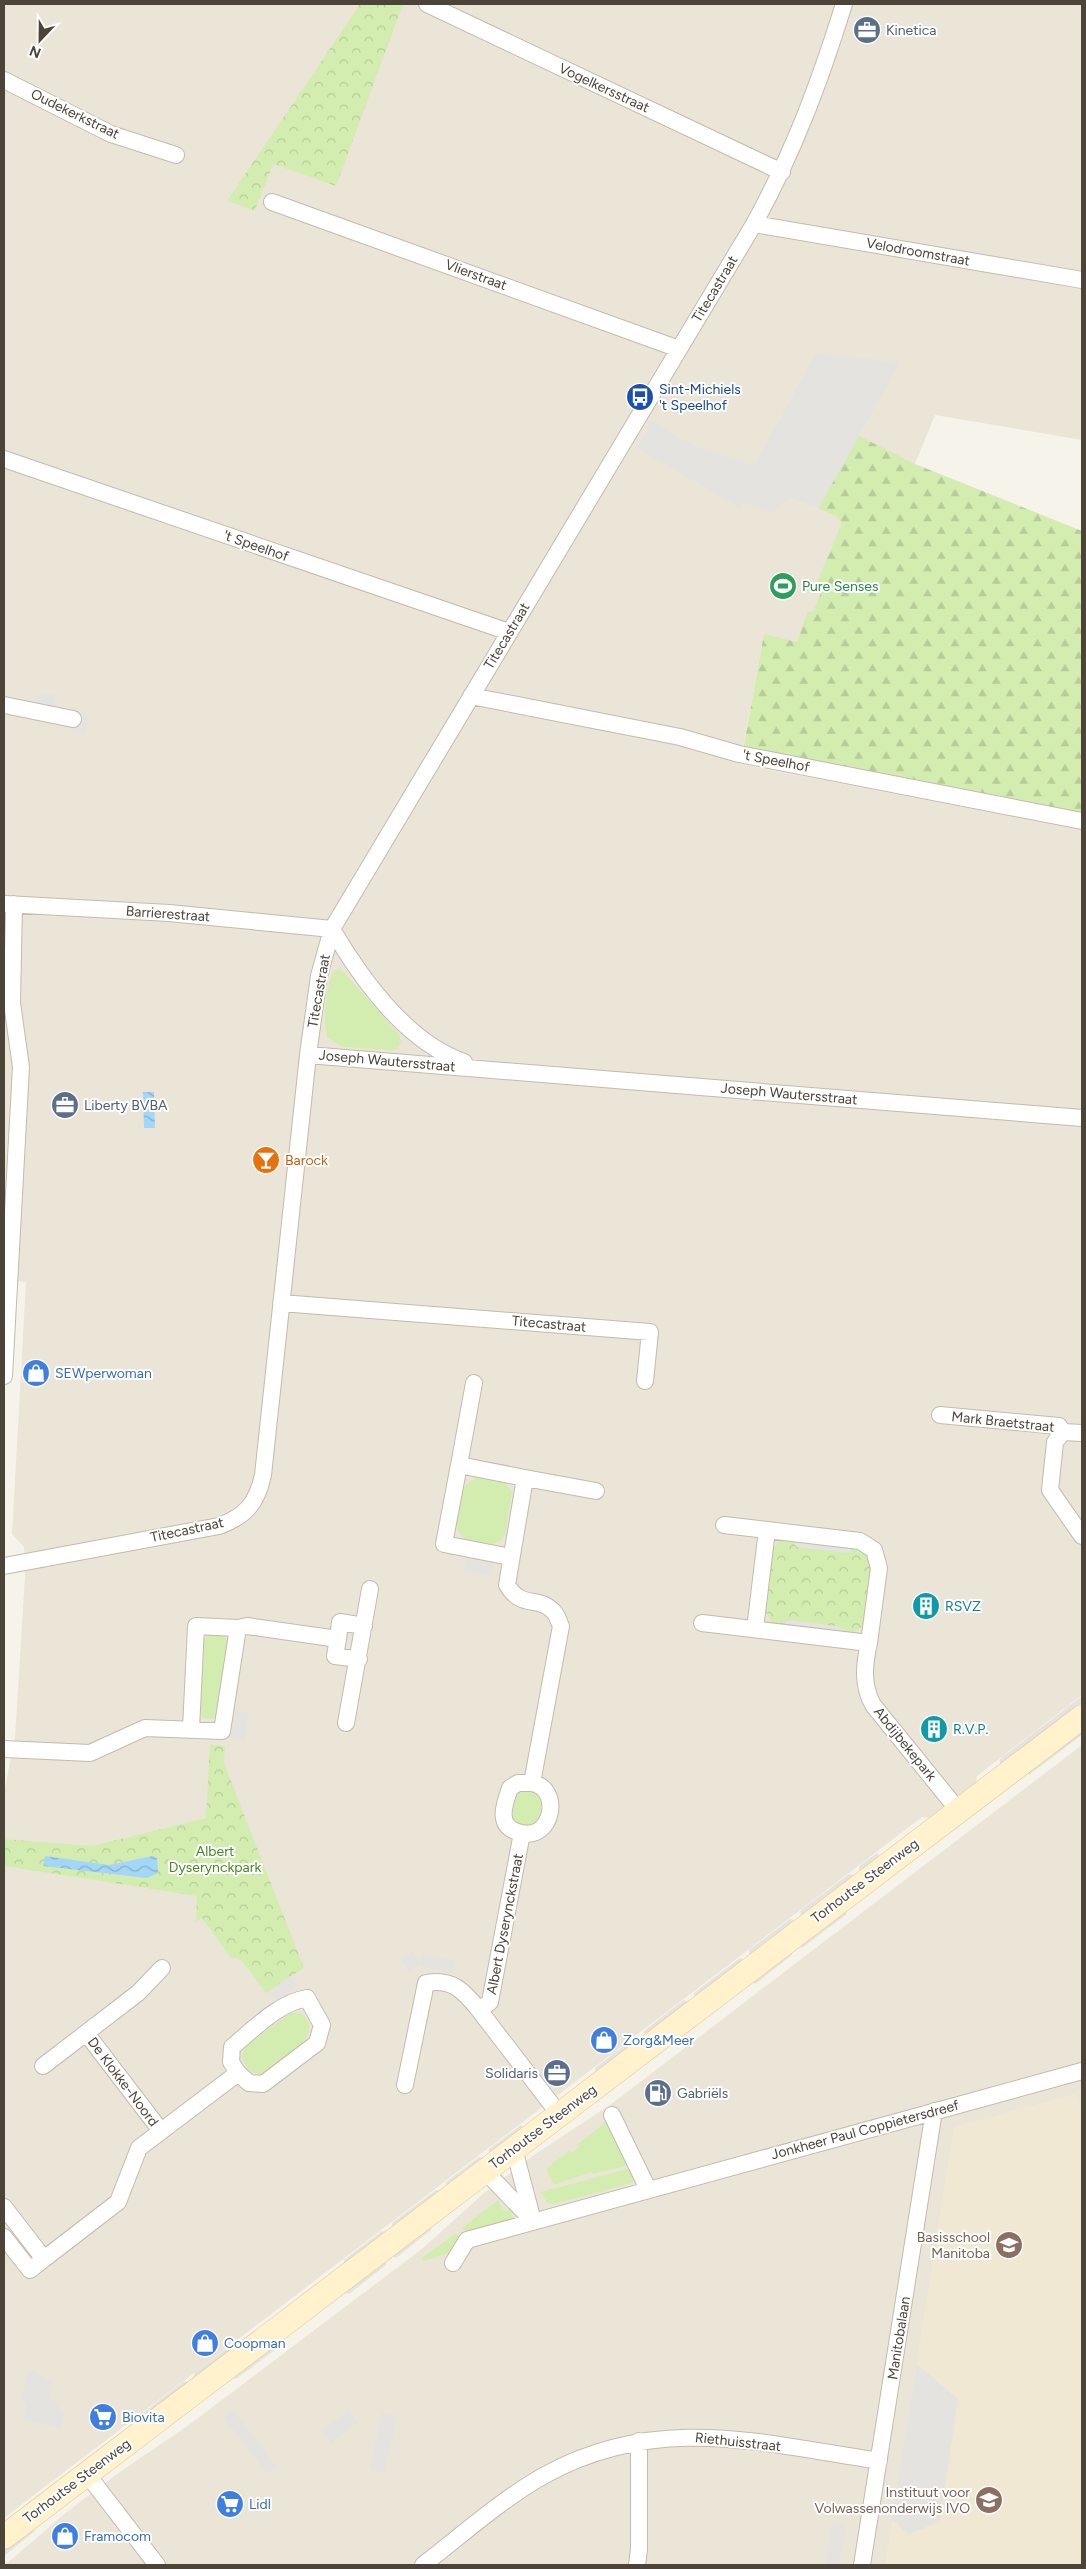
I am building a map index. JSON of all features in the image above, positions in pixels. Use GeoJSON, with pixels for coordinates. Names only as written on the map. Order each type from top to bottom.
{"type":"FeatureCollection","features":[{"type":"Feature","properties":{"kind":"main road","name":"Torhoutse Steenweg"},"geometry":{"type":"LineString","coordinates":[[4,2537],[1082,1716]]}},
{"type":"Feature","properties":{"kind":"street","name":"Vogelkersstraat"},"geometry":{"type":"LineString","coordinates":[[426,4],[782,172]]}},
{"type":"Feature","properties":{"kind":"street","name":"Titecastraat"},"geometry":{"type":"LineString","coordinates":[[4,1566],[219,1526],[234,1520],[249,1509],[260,1489],[318,976],[332,929],[754,224],[782,172],[821,75],[844,4]]}},
{"type":"Feature","properties":{"kind":"street","name":"Oudekerkstraat"},"geometry":{"type":"LineString","coordinates":[[4,80],[111,134],[176,155]]}},
{"type":"Feature","properties":{"kind":"street","name":"Vlierstraat"},"geometry":{"type":"LineString","coordinates":[[272,202],[679,348]]}},
{"type":"Feature","properties":{"kind":"street","name":"Velodroomstraat"},"geometry":{"type":"LineString","coordinates":[[754,224],[1082,280]]}},
{"type":"Feature","properties":{"kind":"street","name":"'t Speelhof"},"geometry":{"type":"LineString","coordinates":[[4,459],[509,632]]}},
{"type":"Feature","properties":{"kind":"street","name":"'t Speelhof"},"geometry":{"type":"LineString","coordinates":[[471,696],[680,737],[748,756],[1082,821]]}},
{"type":"Feature","properties":{"kind":"street"},"geometry":{"type":"LineString","coordinates":[[4,705],[73,719]]}},
{"type":"Feature","properties":{"kind":"street","name":"Barrierestraat"},"geometry":{"type":"LineString","coordinates":[[9,904],[169,913],[332,929]]}},
{"type":"Feature","properties":{"kind":"street"},"geometry":{"type":"LineString","coordinates":[[4,1376],[21,1067],[12,1004],[9,904]]}},
{"type":"Feature","properties":{"kind":"street","name":"Joseph Wautersstraat"},"geometry":{"type":"LineString","coordinates":[[332,929],[349,959],[398,1018],[416,1036],[432,1048],[452,1058],[495,1070]]}},
{"type":"Feature","properties":{"kind":"street","name":"Joseph Wautersstraat"},"geometry":{"type":"LineString","coordinates":[[308,1055],[1082,1118]]}},
{"type":"Feature","properties":{"kind":"street","name":"Titecastraat"},"geometry":{"type":"LineString","coordinates":[[281,1303],[650,1332],[645,1381]]}},
{"type":"Feature","properties":{"kind":"street"},"geometry":{"type":"LineString","coordinates":[[474,1383],[444,1544],[510,1557]]}},
{"type":"Feature","properties":{"kind":"street","name":"Mark Braetstraat"},"geometry":{"type":"LineString","coordinates":[[940,1414],[1059,1426],[1063,1432]]}},
{"type":"Feature","properties":{"kind":"street","name":"Mark Braetstraat"},"geometry":{"type":"LineString","coordinates":[[1063,1432],[1082,1433]]}},
{"type":"Feature","properties":{"kind":"street","name":"Mark Braetstraat"},"geometry":{"type":"LineString","coordinates":[[1063,1432],[1055,1442],[1050,1490],[1082,1536]]}},
{"type":"Feature","properties":{"kind":"street"},"geometry":{"type":"LineString","coordinates":[[459,1465],[596,1491]]}},
{"type":"Feature","properties":{"kind":"street"},"geometry":{"type":"LineString","coordinates":[[525,1478],[506,1585],[512,1595],[521,1600],[544,1605],[554,1612],[561,1626],[532,1783]]}},
{"type":"Feature","properties":{"kind":"street","name":"Abdijbekepark"},"geometry":{"type":"LineString","coordinates":[[724,1525],[860,1541],[874,1550],[879,1568],[865,1662],[867,1695],[873,1705],[958,1810]]}},
{"type":"Feature","properties":{"kind":"street"},"geometry":{"type":"LineString","coordinates":[[755,1630],[767,1530]]}},
{"type":"Feature","properties":{"kind":"street"},"geometry":{"type":"LineString","coordinates":[[346,1723],[370,1590]]}},
{"type":"Feature","properties":{"kind":"street"},"geometry":{"type":"LineString","coordinates":[[359,1659],[336,1656],[340,1622],[364,1626]]}},
{"type":"Feature","properties":{"kind":"street"},"geometry":{"type":"LineString","coordinates":[[702,1623],[869,1643]]}},
{"type":"Feature","properties":{"kind":"street"},"geometry":{"type":"LineString","coordinates":[[191,1729],[196,1626],[238,1628],[248,1626],[338,1640]]}},
{"type":"Feature","properties":{"kind":"street"},"geometry":{"type":"LineString","coordinates":[[4,1749],[90,1753],[144,1728],[222,1731],[238,1628]]}},
{"type":"Feature","properties":{"kind":"street"},"geometry":{"type":"LineString","coordinates":[[518,1783],[532,1783],[544,1787],[548,1792],[551,1802],[545,1826],[539,1832],[530,1834],[512,1831],[506,1824],[503,1814],[506,1800],[512,1786],[518,1783]]}},
{"type":"Feature","properties":{"kind":"street","name":"Albert Dyserynckstraat"},"geometry":{"type":"LineString","coordinates":[[479,2010],[490,2002],[522,1833]]}},
{"type":"Feature","properties":{"kind":"street","name":"De Klokke-Noord"},"geometry":{"type":"LineString","coordinates":[[43,2066],[138,1993],[162,1968]]}},
{"type":"Feature","properties":{"kind":"street","name":"Albert Dyserynckstraat"},"geometry":{"type":"LineString","coordinates":[[405,2085],[426,1983],[436,1981],[452,1983],[463,1990],[559,2114]]}},
{"type":"Feature","properties":{"kind":"street"},"geometry":{"type":"LineString","coordinates":[[307,1998],[322,2026],[317,2043],[263,2084],[249,2083],[238,2073],[231,2062],[232,2047],[284,2006],[295,2000],[307,1998]]}},
{"type":"Feature","properties":{"kind":"street","name":"De Klokke-Noord"},"geometry":{"type":"LineString","coordinates":[[86,2033],[161,2131]]}},
{"type":"Feature","properties":{"kind":"street","name":"Jonkheer Paul Coppietersdreef"},"geometry":{"type":"LineString","coordinates":[[452,2263],[467,2240],[1082,2071]]}},
{"type":"Feature","properties":{"kind":"street","name":"De Klokke-Noord"},"geometry":{"type":"LineString","coordinates":[[4,2237],[30,2270],[118,2202],[139,2148],[238,2073]]}},
{"type":"Feature","properties":{"kind":"street","name":"Manitobalaan"},"geometry":{"type":"LineString","coordinates":[[862,2565],[934,2111]]}},
{"type":"Feature","properties":{"kind":"street"},"geometry":{"type":"LineString","coordinates":[[612,2115],[648,2189]]}},
{"type":"Feature","properties":{"kind":"street"},"geometry":{"type":"LineString","coordinates":[[514,2149],[533,2221]]}},
{"type":"Feature","properties":{"kind":"street"},"geometry":{"type":"LineString","coordinates":[[485,2171],[533,2221]]}},
{"type":"Feature","properties":{"kind":"street"},"geometry":{"type":"LineString","coordinates":[[4,2207],[44,2259]]}},
{"type":"Feature","properties":{"kind":"street","name":"Riethuisstraat"},"geometry":{"type":"LineString","coordinates":[[423,2565],[545,2476],[586,2456],[639,2441],[671,2437],[722,2437],[879,2461]]}},
{"type":"Feature","properties":{"kind":"street"},"geometry":{"type":"LineString","coordinates":[[637,2565],[639,2549],[639,2441]]}},
{"type":"Feature","properties":{"kind":"street"},"geometry":{"type":"LineString","coordinates":[[87,2474],[157,2565]]}},
{"type":"Feature","properties":{"kind":"shaded area"},"geometry":{"type":"Polygon","coordinates":[[[4,4],[1082,4],[1082,440],[935,415],[915,464],[807,645],[764,634],[740,764],[1082,830],[1082,1695],[977,1776],[976,1784],[931,1818],[922,1817],[4,2518],[4,1793],[15,1737],[25,1576],[24,1547],[12,1534],[26,1282],[4,1280],[4,4]]]}},
{"type":"Feature","properties":{"kind":"shaded area"},"geometry":{"type":"Polygon","coordinates":[[[816,353],[900,363],[818,508],[790,498],[772,513],[743,502],[740,508],[637,448],[652,421],[694,446],[754,466],[816,353]]]}},
{"type":"Feature","properties":{"kind":"shaded area"},"geometry":{"type":"Polygon","coordinates":[[[40,693],[54,695],[57,708],[31,703],[40,693]]]}},
{"type":"Feature","properties":{"kind":"shaded area"},"geometry":{"type":"Polygon","coordinates":[[[75,711],[89,714],[85,735],[71,732],[75,711]]]}},
{"type":"Feature","properties":{"kind":"shaded area"},"geometry":{"type":"Polygon","coordinates":[[[791,1540],[855,1547],[848,1553],[797,1547],[791,1540]]]}},
{"type":"Feature","properties":{"kind":"shaded area"},"geometry":{"type":"Polygon","coordinates":[[[466,1557],[494,1562],[491,1576],[464,1571],[466,1557]]]}},
{"type":"Feature","properties":{"kind":"shaded area"},"geometry":{"type":"Polygon","coordinates":[[[789,1620],[840,1627],[845,1634],[782,1626],[789,1620]]]}},
{"type":"Feature","properties":{"kind":"shaded area"},"geometry":{"type":"Polygon","coordinates":[[[1082,1696],[1082,1703],[1000,1766],[1000,1759],[1082,1696]]]}},
{"type":"Feature","properties":{"kind":"shaded area"},"geometry":{"type":"Polygon","coordinates":[[[235,1710],[249,1712],[245,1740],[230,1738],[235,1710]]]}},
{"type":"Feature","properties":{"kind":"shaded area"},"geometry":{"type":"Polygon","coordinates":[[[1082,1727],[1082,1735],[1029,1775],[1024,1769],[1082,1727]]]}},
{"type":"Feature","properties":{"kind":"shaded area"},"geometry":{"type":"Polygon","coordinates":[[[1082,1745],[1082,2565],[5,2565],[68,2511],[117,2474],[189,2425],[423,2248],[484,2193],[534,2155],[610,2105],[1082,1745]]]}},
{"type":"Feature","properties":{"kind":"shaded area"},"geometry":{"type":"Polygon","coordinates":[[[877,1853],[880,1858],[860,1873],[859,1866],[877,1853]]]}},
{"type":"Feature","properties":{"kind":"shaded area"},"geometry":{"type":"Polygon","coordinates":[[[849,1874],[856,1876],[801,1918],[800,1911],[849,1874]]]}},
{"type":"Feature","properties":{"kind":"shaded area"},"geometry":{"type":"Polygon","coordinates":[[[845,1912],[847,1914],[802,1948],[800,1946],[845,1912]]]}},
{"type":"Feature","properties":{"kind":"shaded area"},"geometry":{"type":"Polygon","coordinates":[[[790,1919],[797,1921],[750,1957],[749,1950],[790,1919]]]}},
{"type":"Feature","properties":{"kind":"shaded area"},"geometry":{"type":"Polygon","coordinates":[[[791,1949],[792,1955],[755,1984],[748,1981],[791,1949]]]}},
{"type":"Feature","properties":{"kind":"shaded area"},"geometry":{"type":"Polygon","coordinates":[[[413,1952],[419,1963],[423,1954],[455,1961],[452,1974],[420,1966],[408,1972],[401,1958],[413,1952]]]}},
{"type":"Feature","properties":{"kind":"shaded area"},"geometry":{"type":"Polygon","coordinates":[[[740,1958],[746,1960],[694,2000],[694,1993],[740,1958]]]}},
{"type":"Feature","properties":{"kind":"shaded area"},"geometry":{"type":"Polygon","coordinates":[[[290,1976],[297,1986],[276,2002],[269,1992],[290,1976]]]}},
{"type":"Feature","properties":{"kind":"shaded area"},"geometry":{"type":"Polygon","coordinates":[[[684,2000],[690,2003],[644,2038],[644,2031],[684,2000]]]}},
{"type":"Feature","properties":{"kind":"shaded area"},"geometry":{"type":"Polygon","coordinates":[[[634,2038],[640,2041],[595,2075],[595,2068],[634,2038]]]}},
{"type":"Feature","properties":{"kind":"shaded area","name":"Basisschool Manitoba"},"geometry":{"type":"Polygon","coordinates":[[[1076,2094],[1082,2114],[1082,2565],[885,2565],[954,2127],[1076,2094]]]}},
{"type":"Feature","properties":{"kind":"shaded area"},"geometry":{"type":"Polygon","coordinates":[[[521,2125],[524,2129],[489,2156],[489,2149],[521,2125]]]}},
{"type":"Feature","properties":{"kind":"shaded area"},"geometry":{"type":"Polygon","coordinates":[[[479,2157],[485,2159],[446,2189],[446,2182],[479,2157]]]}},
{"type":"Feature","properties":{"kind":"shaded area"},"geometry":{"type":"Polygon","coordinates":[[[436,2190],[442,2192],[392,2230],[392,2223],[436,2190]]]}},
{"type":"Feature","properties":{"kind":"shaded area"},"geometry":{"type":"Polygon","coordinates":[[[431,2224],[431,2230],[396,2258],[390,2255],[431,2224]]]}},
{"type":"Feature","properties":{"kind":"shaded area"},"geometry":{"type":"Polygon","coordinates":[[[382,2231],[388,2233],[344,2267],[344,2260],[382,2231]]]}},
{"type":"Feature","properties":{"kind":"shaded area"},"geometry":{"type":"Polygon","coordinates":[[[386,2258],[386,2265],[349,2294],[342,2291],[386,2258]]]}},
{"type":"Feature","properties":{"kind":"shaded area"},"geometry":{"type":"Polygon","coordinates":[[[239,2339],[245,2342],[195,2381],[194,2373],[239,2339]]]}},
{"type":"Feature","properties":{"kind":"shaded area"},"geometry":{"type":"Polygon","coordinates":[[[278,2340],[279,2347],[236,2379],[230,2377],[278,2340]]]}},
{"type":"Feature","properties":{"kind":"shaded area"},"geometry":{"type":"Polygon","coordinates":[[[917,2364],[958,2399],[940,2521],[908,2535],[892,2519],[917,2364]]]}},
{"type":"Feature","properties":{"kind":"shaded area"},"geometry":{"type":"Polygon","coordinates":[[[22,2365],[53,2382],[50,2395],[64,2415],[61,2428],[23,2420],[27,2403],[21,2401],[29,2369],[22,2367],[22,2365]]]}},
{"type":"Feature","properties":{"kind":"shaded area"},"geometry":{"type":"Polygon","coordinates":[[[184,2381],[191,2384],[143,2420],[143,2413],[184,2381]]]}},
{"type":"Feature","properties":{"kind":"shaded area"},"geometry":{"type":"Polygon","coordinates":[[[234,2410],[277,2467],[267,2474],[224,2418],[234,2410]]]}},
{"type":"Feature","properties":{"kind":"shaded area"},"geometry":{"type":"Polygon","coordinates":[[[349,2411],[358,2422],[331,2443],[321,2431],[349,2411]]]}},
{"type":"Feature","properties":{"kind":"shaded area"},"geometry":{"type":"Polygon","coordinates":[[[382,2413],[397,2417],[384,2473],[370,2469],[382,2413]]]}},
{"type":"Feature","properties":{"kind":"shaded area"},"geometry":{"type":"Polygon","coordinates":[[[832,2523],[846,2525],[839,2565],[825,2565],[832,2523]]]}},
{"type":"Feature","properties":{"kind":"shaded area"},"geometry":{"type":"Polygon","coordinates":[[[33,2529],[35,2531],[4,2556],[4,2549],[33,2529]]]}},
{"type":"Feature","properties":{"kind":"green space"},"geometry":{"type":"Polygon","coordinates":[[[360,4],[403,4],[336,186],[273,164],[255,211],[227,201],[360,4]]]}},
{"type":"Feature","properties":{"kind":"green space"},"geometry":{"type":"Polygon","coordinates":[[[859,436],[915,464],[1082,531],[1082,816],[743,750],[764,634],[797,642],[808,611],[813,612],[824,585],[817,582],[842,523],[836,516],[818,508],[859,436]]]}},
{"type":"Feature","properties":{"kind":"green space"},"geometry":{"type":"Polygon","coordinates":[[[341,969],[399,1035],[401,1042],[397,1049],[343,1047],[328,1038],[325,1024],[327,992],[329,982],[335,970],[341,969]]]}},
{"type":"Feature","properties":{"kind":"green space"},"geometry":{"type":"Polygon","coordinates":[[[478,1478],[506,1483],[512,1492],[505,1535],[495,1543],[481,1544],[473,1542],[466,1539],[457,1530],[458,1507],[462,1491],[472,1480],[478,1478]]]}},
{"type":"Feature","properties":{"kind":"green space"},"geometry":{"type":"Polygon","coordinates":[[[785,1539],[862,1548],[872,1561],[863,1626],[854,1633],[845,1634],[840,1627],[789,1620],[782,1626],[772,1623],[765,1611],[772,1549],[777,1543],[785,1539]]]}},
{"type":"Feature","properties":{"kind":"green space"},"geometry":{"type":"Polygon","coordinates":[[[208,1635],[223,1635],[228,1641],[216,1718],[205,1719],[200,1715],[204,1639],[208,1635]]]}},
{"type":"Feature","properties":{"kind":"green space","name":"Albert Dyserynckpark"},"geometry":{"type":"Polygon","coordinates":[[[210,1744],[225,1746],[224,1763],[304,1968],[266,1993],[241,1960],[230,1957],[202,1918],[196,1922],[197,1896],[4,1866],[4,1839],[92,1846],[206,1818],[210,1744]]]}},
{"type":"Feature","properties":{"kind":"green space"},"geometry":{"type":"Polygon","coordinates":[[[523,1790],[539,1794],[542,1802],[538,1821],[530,1826],[517,1824],[512,1817],[516,1795],[523,1790]]]}},
{"type":"Feature","properties":{"kind":"green space"},"geometry":{"type":"Polygon","coordinates":[[[290,2013],[300,2014],[307,2020],[308,2035],[303,2043],[265,2072],[258,2074],[249,2071],[241,2057],[246,2046],[290,2013]]]}},
{"type":"Feature","properties":{"kind":"green space"},"geometry":{"type":"Polygon","coordinates":[[[607,2121],[629,2165],[593,2174],[592,2172],[554,2185],[546,2169],[569,2150],[571,2153],[579,2147],[578,2144],[607,2121]]]}},
{"type":"Feature","properties":{"kind":"green space"},"geometry":{"type":"Polygon","coordinates":[[[631,2168],[635,2177],[632,2183],[554,2204],[547,2203],[541,2192],[631,2168]]]}},
{"type":"Feature","properties":{"kind":"green space"},"geometry":{"type":"Polygon","coordinates":[[[498,2200],[504,2211],[510,2208],[514,2220],[468,2235],[462,2228],[498,2200]]]}},
{"type":"Feature","properties":{"kind":"green space"},"geometry":{"type":"Polygon","coordinates":[[[456,2233],[459,2237],[452,2252],[424,2261],[422,2258],[456,2233]]]}},
{"type":"Feature","properties":{"kind":"water"},"geometry":{"type":"Polygon","coordinates":[[[143,1092],[154,1092],[155,1128],[144,1128],[143,1092]]]}},
{"type":"Feature","properties":{"kind":"water"},"geometry":{"type":"Polygon","coordinates":[[[45,1856],[109,1865],[153,1856],[157,1858],[158,1873],[147,1878],[43,1866],[45,1856]]]}},
{"type":"Feature","properties":{"kind":"place","name":"Kinetica"},"geometry":{"type":"Point","coordinates":[867,30]}},
{"type":"Feature","properties":{"kind":"place","name":"Sint-Michiels 't Speelhof"},"geometry":{"type":"Point","coordinates":[640,397]}},
{"type":"Feature","properties":{"kind":"place","name":"Pure Senses"},"geometry":{"type":"Point","coordinates":[783,586]}},
{"type":"Feature","properties":{"kind":"place","name":"Liberty BVBA"},"geometry":{"type":"Point","coordinates":[65,1105]}},
{"type":"Feature","properties":{"kind":"place","name":"Barock"},"geometry":{"type":"Point","coordinates":[266,1160]}},
{"type":"Feature","properties":{"kind":"place","name":"SEWperwoman"},"geometry":{"type":"Point","coordinates":[36,1373]}},
{"type":"Feature","properties":{"kind":"place","name":"RSVZ"},"geometry":{"type":"Point","coordinates":[926,1606]}},
{"type":"Feature","properties":{"kind":"place","name":"R.V.P."},"geometry":{"type":"Point","coordinates":[934,1729]}},
{"type":"Feature","properties":{"kind":"place","name":"Zorg&Meer"},"geometry":{"type":"Point","coordinates":[604,2040]}},
{"type":"Feature","properties":{"kind":"place","name":"Solidaris"},"geometry":{"type":"Point","coordinates":[557,2073]}},
{"type":"Feature","properties":{"kind":"place","name":"Gabriëls"},"geometry":{"type":"Point","coordinates":[658,2093]}},
{"type":"Feature","properties":{"kind":"place","name":"Basisschool Manitoba"},"geometry":{"type":"Point","coordinates":[1009,2245]}},
{"type":"Feature","properties":{"kind":"place","name":"Coopman"},"geometry":{"type":"Point","coordinates":[205,2343]}},
{"type":"Feature","properties":{"kind":"place","name":"Biovita"},"geometry":{"type":"Point","coordinates":[103,2417]}},
{"type":"Feature","properties":{"kind":"place","name":"Instituut voor Volwassenonderwijs IVO"},"geometry":{"type":"Point","coordinates":[989,2500]}},
{"type":"Feature","properties":{"kind":"place","name":"Lidl"},"geometry":{"type":"Point","coordinates":[230,2504]}},
{"type":"Feature","properties":{"kind":"place","name":"Framocom"},"geometry":{"type":"Point","coordinates":[65,2536]}}]}
